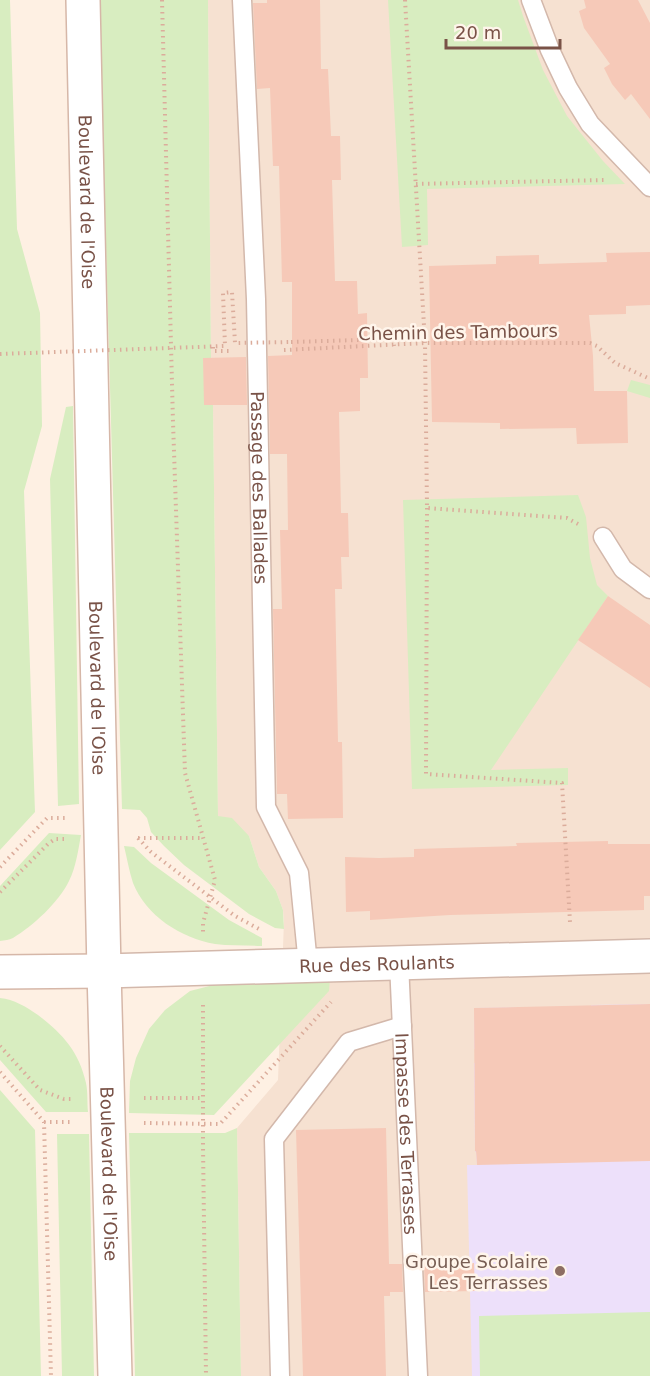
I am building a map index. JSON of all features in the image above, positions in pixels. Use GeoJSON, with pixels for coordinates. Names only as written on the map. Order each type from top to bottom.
{"type":"FeatureCollection","features":[{"type":"Feature","properties":{"kind":"main road","name":"Boulevard de l'Oise"},"geometry":{"type":"LineString","coordinates":[[83,0],[107,1122],[115,1376]]}},
{"type":"Feature","properties":{"kind":"main road","name":"Rue des Roulants"},"geometry":{"type":"LineString","coordinates":[[0,972],[203,968],[307,953],[399,963],[650,956]]}},
{"type":"Feature","properties":{"kind":"lane","name":"Passage des Ballades"},"geometry":{"type":"LineString","coordinates":[[242,0],[256,299],[266,807],[299,873],[307,953]]}},
{"type":"Feature","properties":{"kind":"lane"},"geometry":{"type":"LineString","coordinates":[[531,0],[550,50],[568,88],[590,124],[645,183]]}},
{"type":"Feature","properties":{"kind":"lane"},"geometry":{"type":"LineString","coordinates":[[603,537],[622,569],[650,589]]}},
{"type":"Feature","properties":{"kind":"lane","name":"Impasse des Terrasses"},"geometry":{"type":"LineString","coordinates":[[399,963],[418,1376]]}},
{"type":"Feature","properties":{"kind":"lane"},"geometry":{"type":"LineString","coordinates":[[280,1376],[274,1139],[349,1042],[402,1026]]}},
{"type":"Feature","properties":{"kind":"path"},"geometry":{"type":"LineString","coordinates":[[162,0],[173,434],[185,773],[215,880],[203,923],[206,1376]]}},
{"type":"Feature","properties":{"kind":"path"},"geometry":{"type":"LineString","coordinates":[[405,0],[425,344],[426,774],[562,783],[572,958]]}},
{"type":"Feature","properties":{"kind":"path"},"geometry":{"type":"LineString","coordinates":[[416,184],[645,183]]}},
{"type":"Feature","properties":{"kind":"path"},"geometry":{"type":"LineString","coordinates":[[0,354],[215,349],[225,346],[223,293],[232,292],[235,344],[393,339],[394,346]]}},
{"type":"Feature","properties":{"kind":"path","name":"Chemin des Tambours"},"geometry":{"type":"LineString","coordinates":[[257,351],[425,344],[590,344],[597,346],[615,363],[650,379]]}},
{"type":"Feature","properties":{"kind":"path"},"geometry":{"type":"LineString","coordinates":[[427,508],[567,518],[603,537]]}},
{"type":"Feature","properties":{"kind":"path"},"geometry":{"type":"LineString","coordinates":[[0,867],[47,818],[101,818],[132,821],[138,838],[151,852],[235,916],[307,953]]}},
{"type":"Feature","properties":{"kind":"path"},"geometry":{"type":"LineString","coordinates":[[44,1122],[220,1124],[339,994]]}},
{"type":"Feature","properties":{"kind":"path"},"geometry":{"type":"LineString","coordinates":[[0,1072],[44,1122],[51,1376]]}},
{"type":"Feature","properties":{"kind":"shaded area"},"geometry":{"type":"Polygon","coordinates":[[[208,0],[650,0],[650,1376],[241,1376],[237,1128],[278,1080],[284,921],[283,910],[276,891],[259,867],[249,836],[218,816],[213,405],[203,358],[211,357],[208,0]]]}},
{"type":"Feature","properties":{"kind":"shaded area","name":"Groupe Scolaire Les Terrasses"},"geometry":{"type":"Polygon","coordinates":[[[650,1004],[650,1376],[472,1376],[467,1165],[477,1165],[474,1063],[484,1062],[484,1049],[474,1049],[474,1008],[564,1007],[591,1017],[591,1005],[650,1004]]]}},
{"type":"Feature","properties":{"kind":"green space"},"geometry":{"type":"Polygon","coordinates":[[[0,0],[10,0],[17,229],[40,313],[42,426],[24,491],[35,812],[0,850],[0,0]]]}},
{"type":"Feature","properties":{"kind":"green space"},"geometry":{"type":"Polygon","coordinates":[[[99,0],[208,0],[211,358],[203,358],[213,405],[218,816],[232,818],[249,836],[259,867],[276,891],[283,910],[284,929],[275,928],[249,914],[184,865],[151,832],[147,818],[140,810],[122,809],[99,0]]]}},
{"type":"Feature","properties":{"kind":"green space"},"geometry":{"type":"Polygon","coordinates":[[[388,0],[518,0],[543,70],[567,116],[603,161],[625,184],[427,189],[428,245],[402,247],[388,0]]]}},
{"type":"Feature","properties":{"kind":"green space"},"geometry":{"type":"Polygon","coordinates":[[[631,380],[650,385],[650,398],[627,391],[631,380]]]}},
{"type":"Feature","properties":{"kind":"green space"},"geometry":{"type":"Polygon","coordinates":[[[73,406],[79,804],[58,806],[50,479],[66,407],[73,406]]]}},
{"type":"Feature","properties":{"kind":"green space"},"geometry":{"type":"Polygon","coordinates":[[[578,495],[586,517],[590,558],[597,585],[608,596],[491,770],[568,768],[568,785],[412,789],[403,500],[578,495]]]}},
{"type":"Feature","properties":{"kind":"green space"},"geometry":{"type":"Polygon","coordinates":[[[49,833],[81,835],[69,881],[59,897],[29,927],[13,938],[0,941],[0,886],[49,833]]]}},
{"type":"Feature","properties":{"kind":"green space"},"geometry":{"type":"Polygon","coordinates":[[[124,846],[134,847],[151,863],[229,920],[262,938],[262,946],[215,944],[190,937],[166,924],[139,895],[133,883],[124,846]]]}},
{"type":"Feature","properties":{"kind":"green space"},"geometry":{"type":"Polygon","coordinates":[[[330,978],[329,991],[214,1115],[129,1113],[130,1081],[136,1058],[149,1029],[165,1010],[190,991],[225,982],[330,978]]]}},
{"type":"Feature","properties":{"kind":"green space"},"geometry":{"type":"Polygon","coordinates":[[[0,998],[24,1006],[38,1015],[69,1044],[79,1062],[87,1086],[88,1112],[46,1112],[0,1060],[0,998]]]}},
{"type":"Feature","properties":{"kind":"green space"},"geometry":{"type":"Polygon","coordinates":[[[0,1090],[35,1130],[41,1376],[0,1376],[0,1090]]]}},
{"type":"Feature","properties":{"kind":"green space"},"geometry":{"type":"Polygon","coordinates":[[[237,1128],[241,1376],[135,1376],[129,1133],[225,1133],[237,1128]]]}},
{"type":"Feature","properties":{"kind":"green space"},"geometry":{"type":"Polygon","coordinates":[[[57,1134],[89,1134],[94,1376],[62,1376],[57,1134]]]}},
{"type":"Feature","properties":{"kind":"green space"},"geometry":{"type":"Polygon","coordinates":[[[650,1312],[650,1376],[480,1376],[479,1316],[650,1312]]]}},
{"type":"Feature","properties":{"kind":"building"},"geometry":{"type":"Polygon","coordinates":[[[267,0],[320,0],[321,69],[328,69],[331,136],[340,136],[341,180],[332,180],[335,281],[357,281],[358,314],[367,313],[368,378],[360,378],[360,411],[339,412],[341,513],[348,513],[349,557],[341,557],[342,589],[335,589],[338,742],[342,742],[343,818],[288,819],[287,794],[277,794],[273,609],[282,609],[280,530],[288,530],[287,454],[270,454],[268,356],[292,355],[292,282],[282,282],[279,166],[273,166],[270,88],[257,89],[253,3],[267,3],[267,0]]]}},
{"type":"Feature","properties":{"kind":"building"},"geometry":{"type":"Polygon","coordinates":[[[584,0],[638,0],[650,23],[650,119],[631,94],[625,100],[612,84],[604,68],[610,64],[584,28],[579,11],[586,8],[584,0]]]}},
{"type":"Feature","properties":{"kind":"building"},"geometry":{"type":"Polygon","coordinates":[[[650,252],[650,305],[626,306],[626,314],[589,315],[594,391],[627,391],[628,443],[577,444],[576,428],[500,429],[500,423],[432,422],[429,266],[496,264],[496,256],[539,255],[539,264],[607,262],[606,253],[650,252]]]}},
{"type":"Feature","properties":{"kind":"building"},"geometry":{"type":"Polygon","coordinates":[[[246,357],[247,405],[204,405],[203,358],[246,357]]]}},
{"type":"Feature","properties":{"kind":"building"},"geometry":{"type":"Polygon","coordinates":[[[608,596],[650,625],[650,688],[578,640],[608,596]]]}},
{"type":"Feature","properties":{"kind":"building"},"geometry":{"type":"Polygon","coordinates":[[[608,841],[608,844],[650,844],[650,896],[644,896],[644,910],[450,915],[370,920],[370,911],[346,912],[345,857],[414,857],[414,849],[608,841]]]}},
{"type":"Feature","properties":{"kind":"building"},"geometry":{"type":"Polygon","coordinates":[[[650,1004],[650,1161],[477,1165],[474,1008],[650,1004]]]}},
{"type":"Feature","properties":{"kind":"building"},"geometry":{"type":"Polygon","coordinates":[[[386,1128],[389,1264],[402,1264],[403,1292],[390,1292],[390,1296],[384,1296],[386,1376],[303,1376],[296,1130],[386,1128]]]}},
{"type":"Feature","properties":{"kind":"building"},"geometry":{"type":"Polygon","coordinates":[[[424,1263],[474,1263],[475,1291],[425,1292],[424,1263]]]}},
{"type":"Feature","properties":{"kind":"place","name":"Groupe Scolaire Les Terrasses"},"geometry":{"type":"Point","coordinates":[560,1271]}}]}
